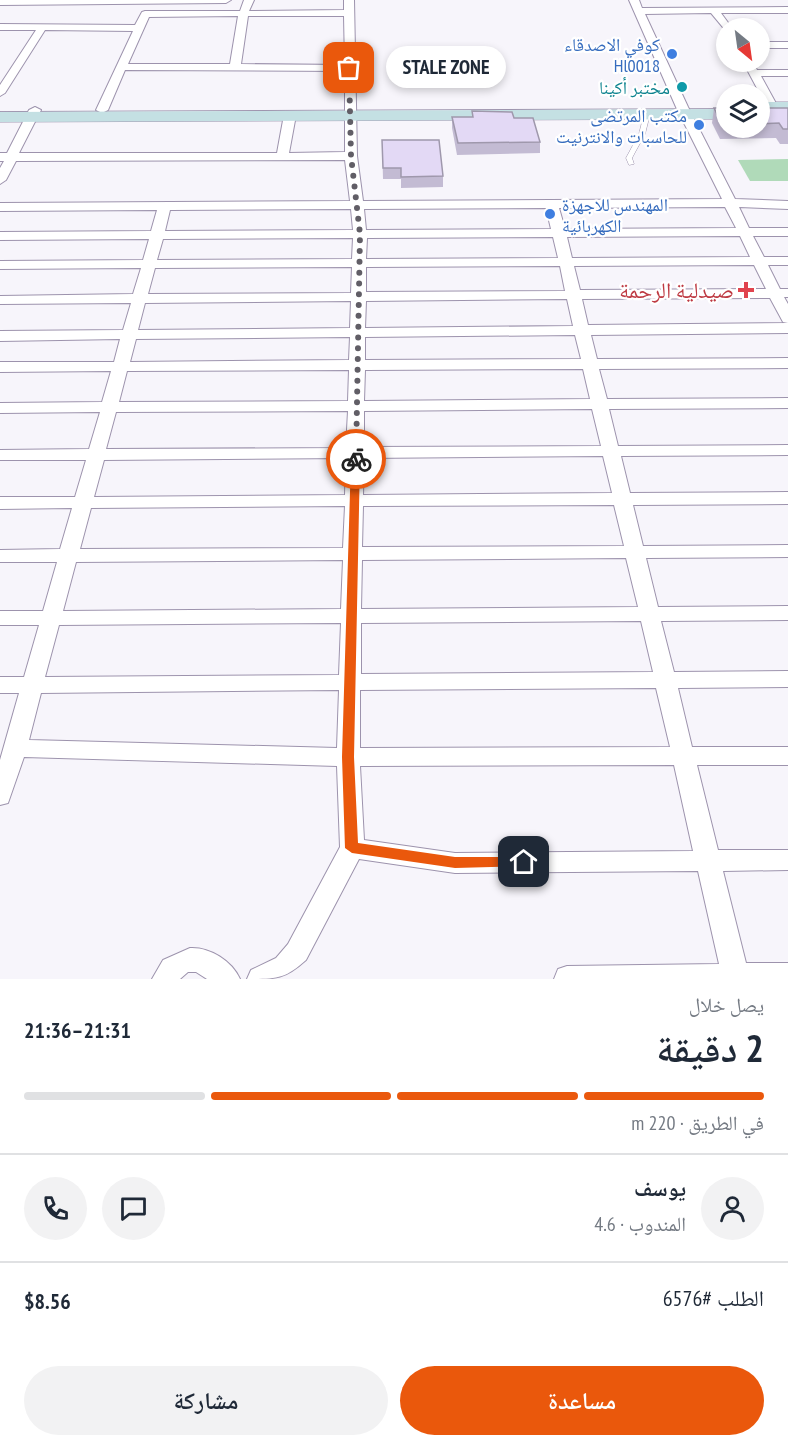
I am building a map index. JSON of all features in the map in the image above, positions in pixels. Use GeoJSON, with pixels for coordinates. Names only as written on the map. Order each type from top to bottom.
{"type":"FeatureCollection","features":[{"type":"Feature","properties":{"kind":"street"},"geometry":{"type":"LineString","coordinates":[[0,2],[226,0]]}},
{"type":"Feature","properties":{"kind":"street"},"geometry":{"type":"LineString","coordinates":[[235,68],[243,15],[249,0]]}},
{"type":"Feature","properties":{"kind":"street"},"geometry":{"type":"LineString","coordinates":[[260,979],[285,966],[297,952],[352,848],[348,757],[356,501],[360,234],[351,156],[348,13],[350,0]]}},
{"type":"Feature","properties":{"kind":"street"},"geometry":{"type":"LineString","coordinates":[[788,10],[714,11],[636,5],[729,203],[759,261],[782,293],[788,319]]}},
{"type":"Feature","properties":{"kind":"street"},"geometry":{"type":"LineString","coordinates":[[714,11],[719,18]]}},
{"type":"Feature","properties":{"kind":"street"},"geometry":{"type":"LineString","coordinates":[[102,110],[145,14],[348,13]]}},
{"type":"Feature","properties":{"kind":"street"},"geometry":{"type":"LineString","coordinates":[[0,27],[138,28]]}},
{"type":"Feature","properties":{"kind":"street"},"geometry":{"type":"LineString","coordinates":[[0,93],[42,27]]}},
{"type":"Feature","properties":{"kind":"street"},"geometry":{"type":"LineString","coordinates":[[770,45],[788,45]]}},
{"type":"Feature","properties":{"kind":"street"},"geometry":{"type":"LineString","coordinates":[[120,67],[349,68]]}},
{"type":"Feature","properties":{"kind":"street"},"geometry":{"type":"LineString","coordinates":[[758,84],[753,73],[788,73]]}},
{"type":"Feature","properties":{"kind":"street"},"geometry":{"type":"LineString","coordinates":[[0,117],[102,110],[647,114],[716,108]]}},
{"type":"Feature","properties":{"kind":"street"},"geometry":{"type":"LineString","coordinates":[[770,109],[788,114]]}},
{"type":"Feature","properties":{"kind":"street"},"geometry":{"type":"LineString","coordinates":[[0,110],[34,113],[290,115],[350,112],[684,110],[716,113]]}},
{"type":"Feature","properties":{"kind":"street"},"geometry":{"type":"LineString","coordinates":[[0,180],[6,157],[34,113]]}},
{"type":"Feature","properties":{"kind":"street"},"geometry":{"type":"LineString","coordinates":[[282,156],[290,115]]}},
{"type":"Feature","properties":{"kind":"street"},"geometry":{"type":"LineString","coordinates":[[6,157],[351,156]]}},
{"type":"Feature","properties":{"kind":"street"},"geometry":{"type":"LineString","coordinates":[[729,203],[788,199]]}},
{"type":"Feature","properties":{"kind":"street"},"geometry":{"type":"LineString","coordinates":[[0,207],[729,203],[788,205]]}},
{"type":"Feature","properties":{"kind":"street"},"geometry":{"type":"LineString","coordinates":[[552,204],[557,233],[623,499],[736,978]]}},
{"type":"Feature","properties":{"kind":"street"},"geometry":{"type":"LineString","coordinates":[[0,796],[33,685],[165,206]]}},
{"type":"Feature","properties":{"kind":"street"},"geometry":{"type":"LineString","coordinates":[[0,236],[788,232]]}},
{"type":"Feature","properties":{"kind":"street"},"geometry":{"type":"LineString","coordinates":[[0,265],[788,261]]}},
{"type":"Feature","properties":{"kind":"street"},"geometry":{"type":"LineString","coordinates":[[0,300],[782,293]]}},
{"type":"Feature","properties":{"kind":"street"},"geometry":{"type":"LineString","coordinates":[[0,336],[788,328]]}},
{"type":"Feature","properties":{"kind":"street"},"geometry":{"type":"LineString","coordinates":[[0,367],[788,363]]}},
{"type":"Feature","properties":{"kind":"street"},"geometry":{"type":"LineString","coordinates":[[0,408],[788,404]]}},
{"type":"Feature","properties":{"kind":"street"},"geometry":{"type":"LineString","coordinates":[[0,455],[788,450]]}},
{"type":"Feature","properties":{"kind":"street"},"geometry":{"type":"LineString","coordinates":[[0,503],[788,498]]}},
{"type":"Feature","properties":{"kind":"street"},"geometry":{"type":"LineString","coordinates":[[0,556],[788,551]]}},
{"type":"Feature","properties":{"kind":"street"},"geometry":{"type":"LineString","coordinates":[[0,618],[788,613]]}},
{"type":"Feature","properties":{"kind":"street"},"geometry":{"type":"LineString","coordinates":[[0,685],[788,679]]}},
{"type":"Feature","properties":{"kind":"street"},"geometry":{"type":"LineString","coordinates":[[15,748],[348,757],[788,756]]}},
{"type":"Feature","properties":{"kind":"street"},"geometry":{"type":"LineString","coordinates":[[352,848],[455,863],[788,860]]}},
{"type":"Feature","properties":{"kind":"street"},"geometry":{"type":"LineString","coordinates":[[165,979],[176,965],[190,959],[207,963],[227,979]]}},
{"type":"Feature","properties":{"kind":"street"},"geometry":{"type":"LineString","coordinates":[[567,978],[736,978],[788,975]]}},
{"type":"Feature","properties":{"kind":"lane"},"geometry":{"type":"LineString","coordinates":[[631,164],[629,158],[642,134],[647,114]]}},
{"type":"Feature","properties":{"kind":"green space"},"geometry":{"type":"Polygon","coordinates":[[[788,159],[788,181],[750,181],[738,160],[788,159]]]}},
{"type":"Feature","properties":{"kind":"building"},"geometry":{"type":"Polygon","coordinates":[[[770,108],[788,108],[788,129],[783,129],[779,123],[770,123],[770,108]]]}},
{"type":"Feature","properties":{"kind":"building"},"geometry":{"type":"Polygon","coordinates":[[[472,111],[512,112],[514,118],[533,118],[540,142],[458,143],[452,117],[473,117],[472,111]]]}},
{"type":"Feature","properties":{"kind":"building"},"geometry":{"type":"Polygon","coordinates":[[[382,140],[439,140],[443,176],[401,177],[401,168],[383,168],[382,140]]]}},
{"type":"Feature","properties":{"kind":"way so far"},"geometry":{"type":"LineString","coordinates":[[349,68],[351,156],[360,234],[356,459]]}},
{"type":"Feature","properties":{"kind":"place","name":"كوفي الاصدقاء Hl0018"},"geometry":{"type":"Point","coordinates":[672,54]}},
{"type":"Feature","properties":{"kind":"place","name":"STALE ZONE"},"geometry":{"type":"Point","coordinates":[349,68]}},
{"type":"Feature","properties":{"kind":"place","name":"مختبر أكينا"},"geometry":{"type":"Point","coordinates":[682,87]}},
{"type":"Feature","properties":{"kind":"place","name":"مكتب المرتضى للحاسبات والانترنيت"},"geometry":{"type":"Point","coordinates":[699,125]}},
{"type":"Feature","properties":{"kind":"place","name":"المهندس للاجهزة الكهربائية"},"geometry":{"type":"Point","coordinates":[550,214]}},
{"type":"Feature","properties":{"kind":"place","name":"صيدلية الرحمة"},"geometry":{"type":"Point","coordinates":[746,290]}},
{"type":"Feature","properties":{"kind":"route"},"geometry":{"type":"LineString","coordinates":[[356,459],[348,757],[352,848],[455,863],[524,862]]}}]}
